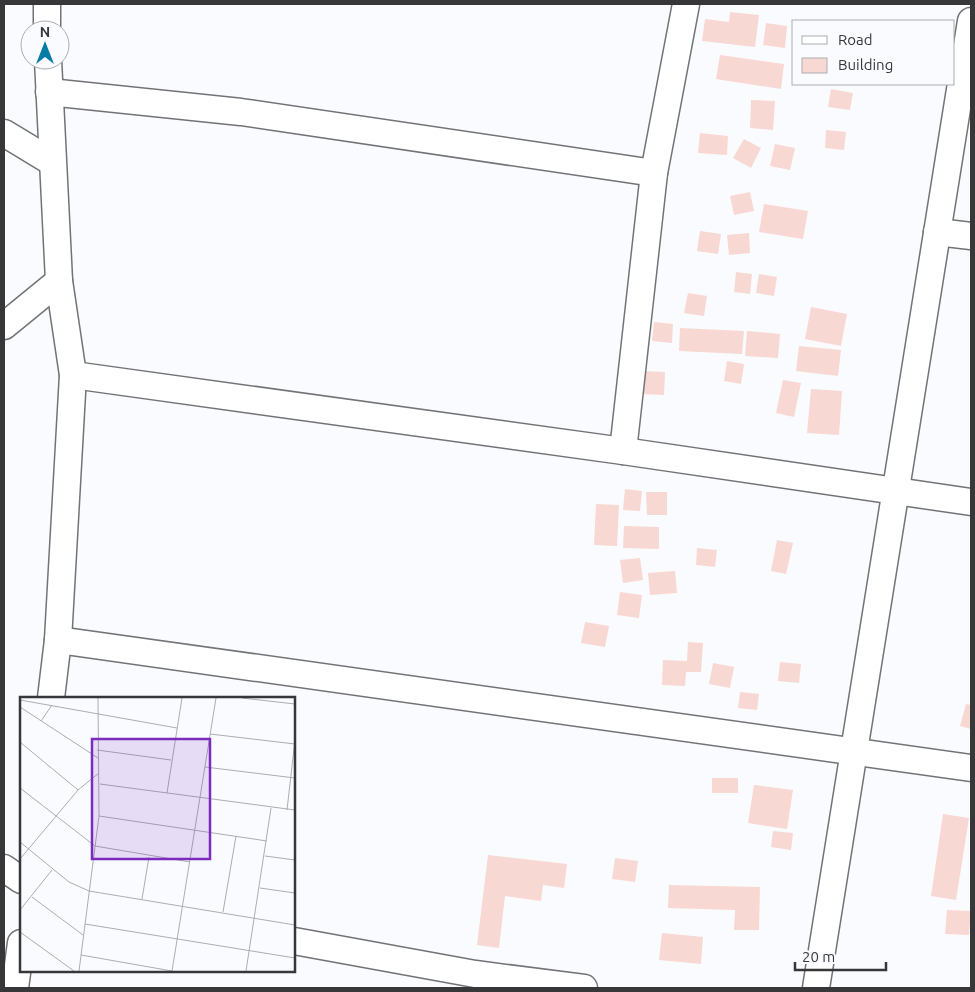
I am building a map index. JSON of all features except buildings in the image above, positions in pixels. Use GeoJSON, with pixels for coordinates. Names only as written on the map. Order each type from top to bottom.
{"type":"FeatureCollection","features":[{"type":"Feature","properties":{"kind":"street"},"geometry":{"type":"LineString","coordinates":[[47,4],[47,20]]}},
{"type":"Feature","properties":{"kind":"street"},"geometry":{"type":"LineString","coordinates":[[623,451],[654,173],[686,4]]}},
{"type":"Feature","properties":{"kind":"street"},"geometry":{"type":"LineString","coordinates":[[816,988],[971,21]]}},
{"type":"Feature","properties":{"kind":"street"},"geometry":{"type":"LineString","coordinates":[[48,70],[59,280],[74,376],[58,640],[51,697]]}},
{"type":"Feature","properties":{"kind":"street"},"geometry":{"type":"LineString","coordinates":[[49,92],[241,112],[654,173]]}},
{"type":"Feature","properties":{"kind":"street"},"geometry":{"type":"LineString","coordinates":[[4,133],[52,162]]}},
{"type":"Feature","properties":{"kind":"street"},"geometry":{"type":"LineString","coordinates":[[937,232],[971,236]]}},
{"type":"Feature","properties":{"kind":"street"},"geometry":{"type":"LineString","coordinates":[[4,326],[59,280]]}},
{"type":"Feature","properties":{"kind":"street"},"geometry":{"type":"LineString","coordinates":[[74,376],[623,451],[971,502]]}},
{"type":"Feature","properties":{"kind":"street"},"geometry":{"type":"LineString","coordinates":[[58,640],[971,768]]}},
{"type":"Feature","properties":{"kind":"street"},"geometry":{"type":"LineString","coordinates":[[4,868],[20,879]]}},
{"type":"Feature","properties":{"kind":"street"},"geometry":{"type":"LineString","coordinates":[[295,941],[474,981],[584,988]]}},
{"type":"Feature","properties":{"kind":"street"},"geometry":{"type":"LineString","coordinates":[[15,988],[20,950]]}}]}
